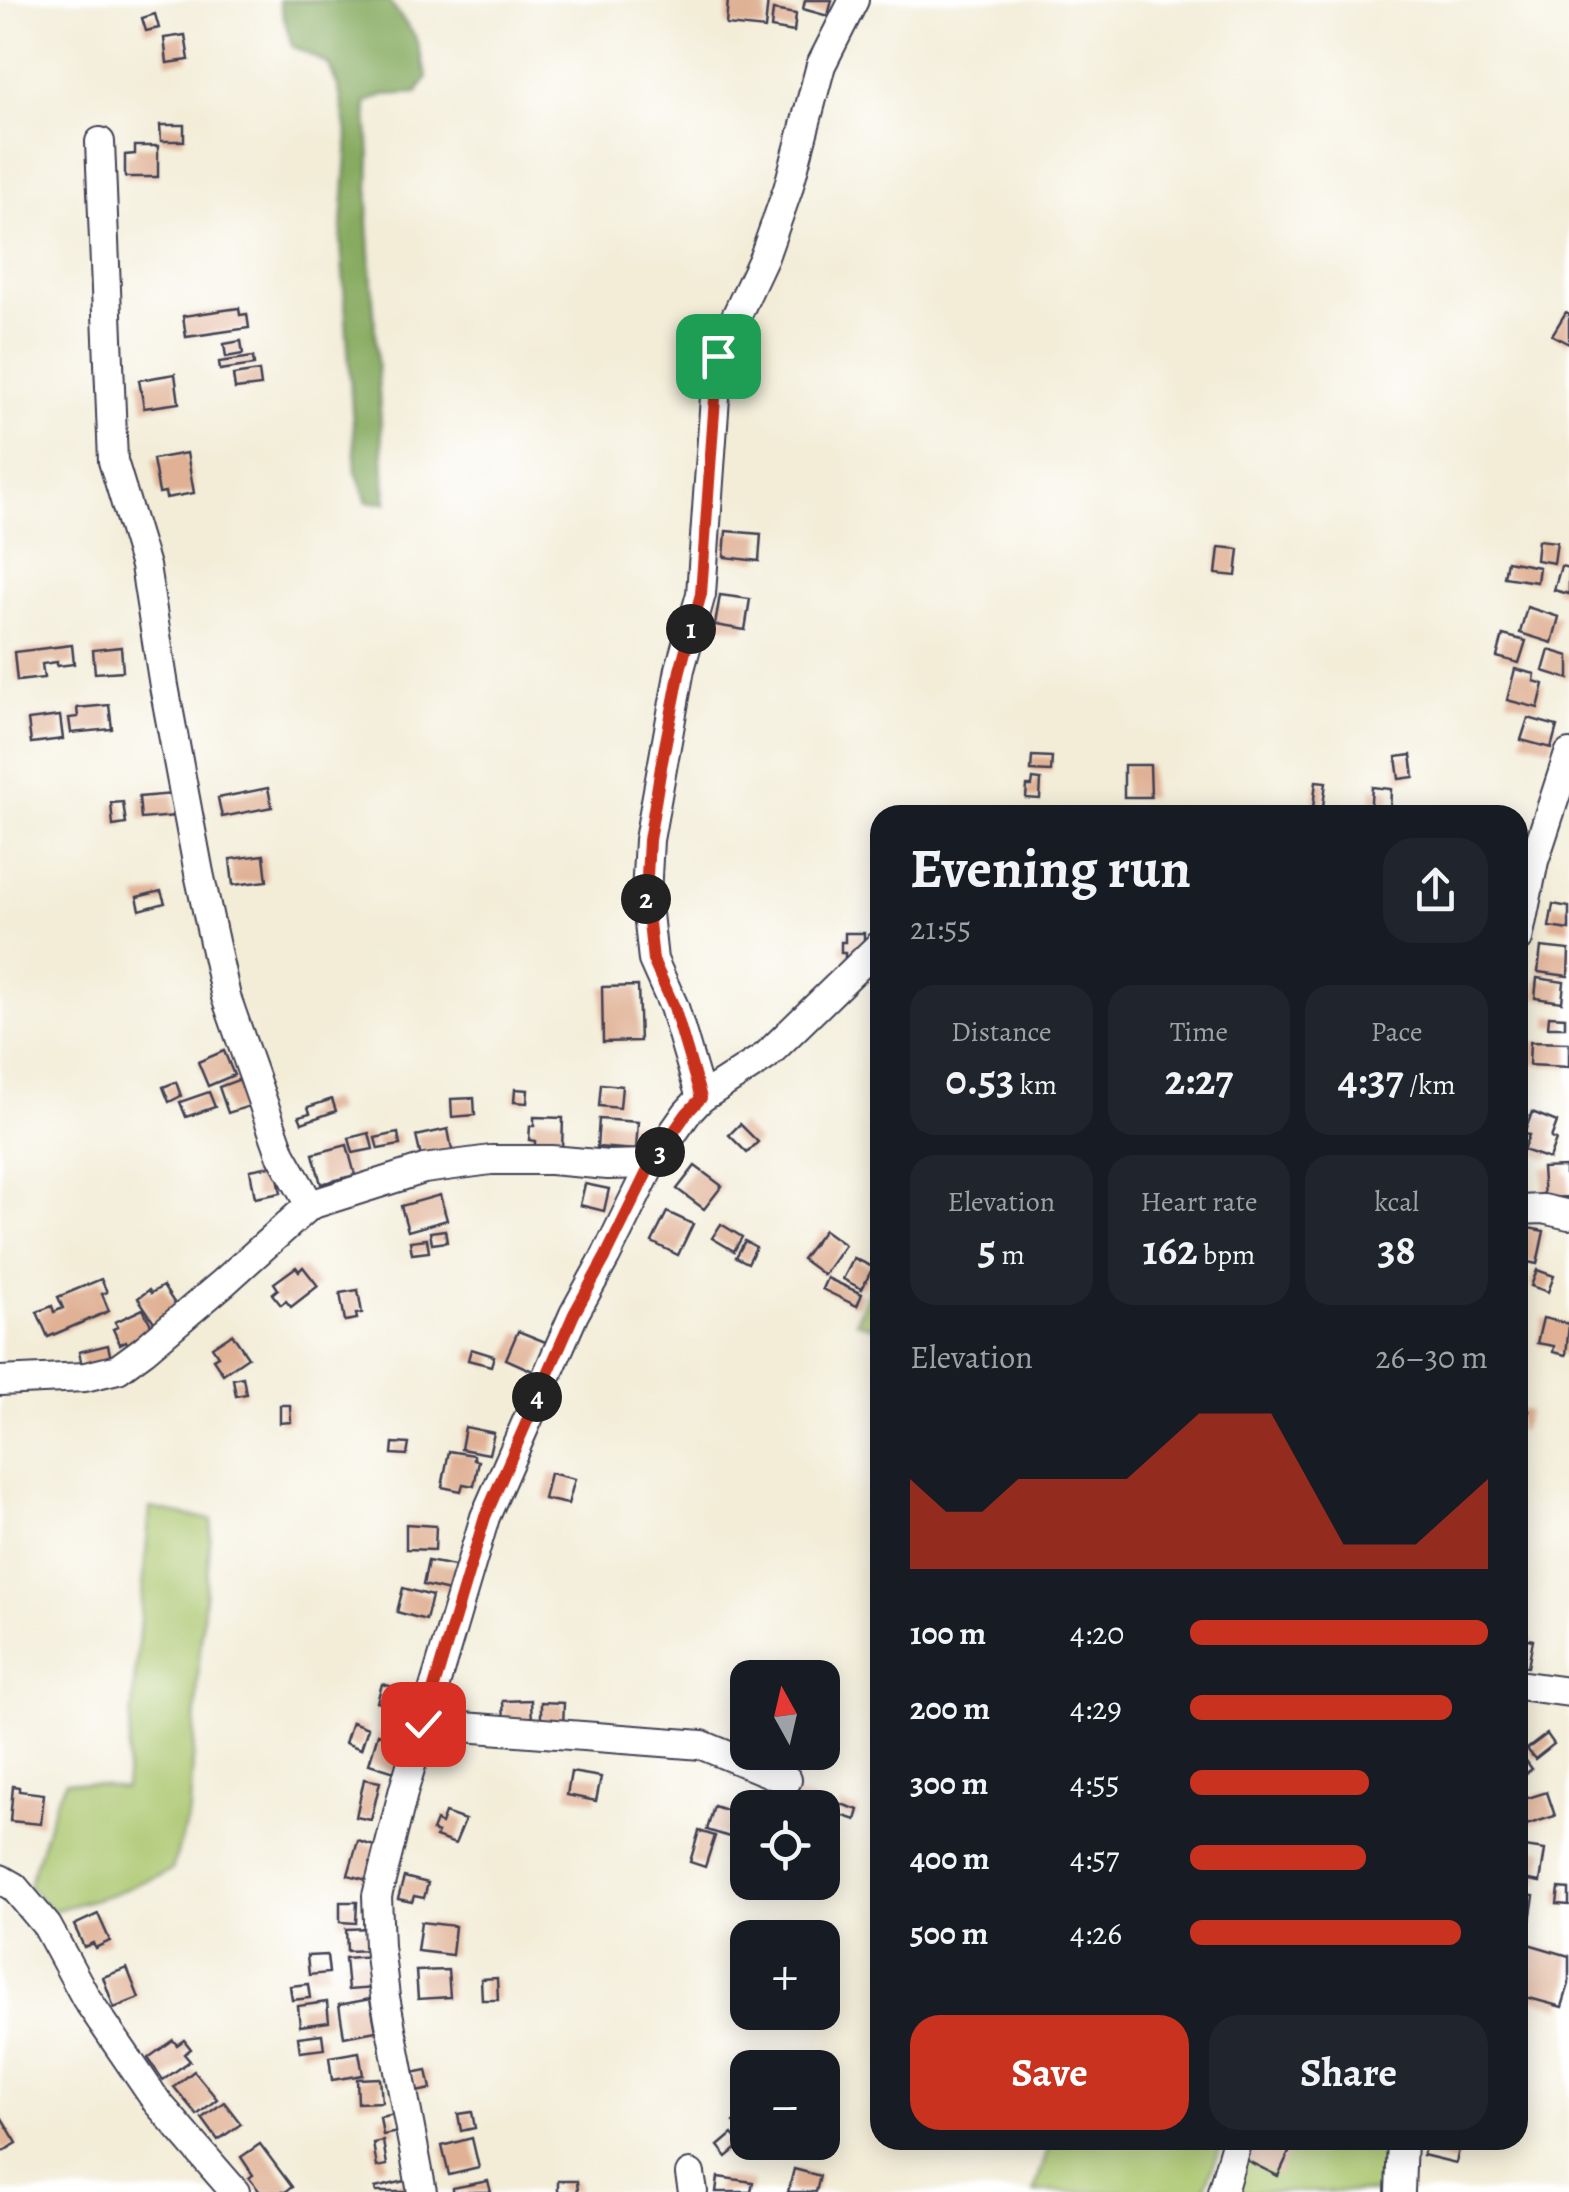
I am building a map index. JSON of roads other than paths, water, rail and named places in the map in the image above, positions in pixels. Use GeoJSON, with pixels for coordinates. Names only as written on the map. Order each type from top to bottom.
{"type":"FeatureCollection","features":[{"type":"Feature","properties":{"kind":"street"},"geometry":{"type":"LineString","coordinates":[[701,1098],[674,1007],[653,960],[646,895],[649,840],[680,670],[701,594],[718,356],[764,257],[788,190],[820,65],[854,0]]}},
{"type":"Feature","properties":{"kind":"street"},"geometry":{"type":"LineString","coordinates":[[100,142],[113,461],[145,566],[199,873],[226,996],[282,1154],[310,1204]]}},
{"type":"Feature","properties":{"kind":"street"},"geometry":{"type":"LineString","coordinates":[[1528,891],[1569,754]]}},
{"type":"Feature","properties":{"kind":"street"},"geometry":{"type":"LineString","coordinates":[[422,2192],[385,1997],[376,1896],[485,1517],[574,1314],[651,1164],[701,1098],[766,1056],[870,954]]}},
{"type":"Feature","properties":{"kind":"street"},"geometry":{"type":"LineString","coordinates":[[0,1381],[86,1376],[118,1368],[197,1305],[310,1204],[424,1169],[491,1160],[651,1164]]}},
{"type":"Feature","properties":{"kind":"street"},"geometry":{"type":"LineString","coordinates":[[608,1165],[628,1209]]}},
{"type":"Feature","properties":{"kind":"street"},"geometry":{"type":"LineString","coordinates":[[1528,1210],[1569,1215]]}},
{"type":"Feature","properties":{"kind":"street"},"geometry":{"type":"LineString","coordinates":[[1528,1686],[1569,1692]]}},
{"type":"Feature","properties":{"kind":"street"},"geometry":{"type":"LineString","coordinates":[[423,1724],[702,1745],[787,1780]]}},
{"type":"Feature","properties":{"kind":"street"},"geometry":{"type":"LineString","coordinates":[[0,1879],[14,1887],[47,1926],[86,1998],[157,2102],[235,2192]]}},
{"type":"Feature","properties":{"kind":"street"},"geometry":{"type":"LineString","coordinates":[[1222,2192],[1234,2150]]}},
{"type":"Feature","properties":{"kind":"street"},"geometry":{"type":"LineString","coordinates":[[1400,2192],[1402,2150]]}}]}
